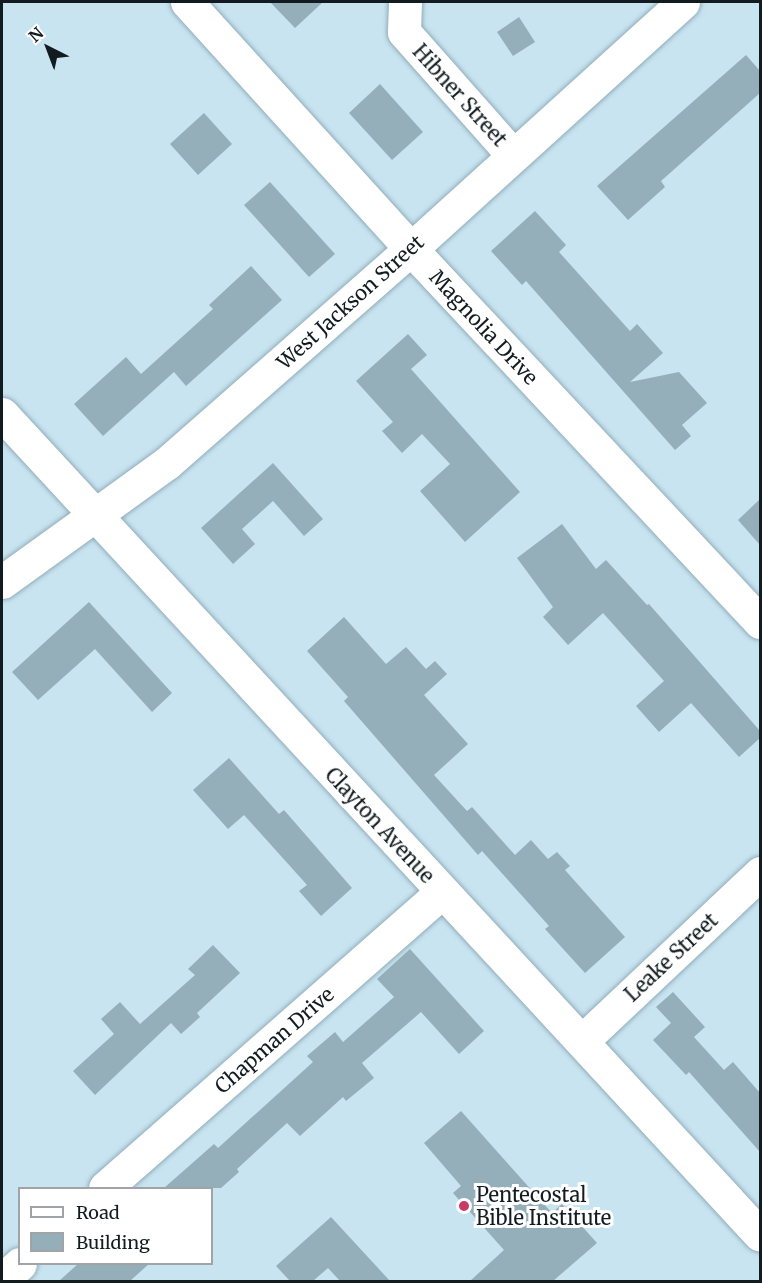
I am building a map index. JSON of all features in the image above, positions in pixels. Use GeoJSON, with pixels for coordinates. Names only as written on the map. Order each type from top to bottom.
{"type":"FeatureCollection","features":[{"type":"Feature","properties":{"kind":"street","name":"Magnolia Drive"},"geometry":{"type":"LineString","coordinates":[[187,2],[411,249],[760,622]]}},
{"type":"Feature","properties":{"kind":"street","name":"Hibner Street"},"geometry":{"type":"LineString","coordinates":[[405,2],[404,32],[513,155]]}},
{"type":"Feature","properties":{"kind":"street","name":"West Jackson Street"},"geometry":{"type":"LineString","coordinates":[[2,582],[93,514],[167,464],[411,249],[683,2]]}},
{"type":"Feature","properties":{"kind":"street","name":"Clayton Avenue"},"geometry":{"type":"LineString","coordinates":[[2,414],[760,1235]]}},
{"type":"Feature","properties":{"kind":"street","name":"Leake Street"},"geometry":{"type":"LineString","coordinates":[[582,1041],[760,873]]}},
{"type":"Feature","properties":{"kind":"street","name":"Chapman Drive"},"geometry":{"type":"LineString","coordinates":[[106,1187],[442,892]]}},
{"type":"Feature","properties":{"kind":"street"},"geometry":{"type":"LineString","coordinates":[[2,1280],[18,1265]]}},
{"type":"Feature","properties":{"kind":"building"},"geometry":{"type":"Polygon","coordinates":[[[270,2],[323,2],[295,28],[270,2]]]}},
{"type":"Feature","properties":{"kind":"building"},"geometry":{"type":"Polygon","coordinates":[[[519,17],[535,42],[513,56],[497,32],[519,17]]]}},
{"type":"Feature","properties":{"kind":"building"},"geometry":{"type":"Polygon","coordinates":[[[746,55],[760,71],[760,93],[661,181],[665,187],[628,220],[597,186],[746,55]]]}},
{"type":"Feature","properties":{"kind":"building"},"geometry":{"type":"Polygon","coordinates":[[[380,84],[423,132],[392,160],[349,113],[380,84]]]}},
{"type":"Feature","properties":{"kind":"building"},"geometry":{"type":"Polygon","coordinates":[[[204,113],[232,144],[198,175],[170,144],[204,113]]]}},
{"type":"Feature","properties":{"kind":"building"},"geometry":{"type":"Polygon","coordinates":[[[270,182],[335,254],[309,277],[244,205],[270,182]]]}},
{"type":"Feature","properties":{"kind":"building"},"geometry":{"type":"Polygon","coordinates":[[[535,211],[566,245],[559,252],[630,331],[637,324],[663,353],[630,382],[679,372],[707,403],[682,425],[691,436],[675,450],[526,281],[522,285],[491,251],[535,211]]]}},
{"type":"Feature","properties":{"kind":"building"},"geometry":{"type":"Polygon","coordinates":[[[251,266],[282,300],[186,386],[174,372],[103,436],[74,404],[126,357],[141,374],[213,309],[209,305],[251,266]]]}},
{"type":"Feature","properties":{"kind":"building"},"geometry":{"type":"Polygon","coordinates":[[[408,334],[427,355],[411,369],[520,492],[465,542],[420,491],[450,464],[422,434],[402,453],[382,431],[393,422],[356,381],[408,334]]]}},
{"type":"Feature","properties":{"kind":"building"},"geometry":{"type":"Polygon","coordinates":[[[273,463],[323,519],[304,536],[273,501],[242,529],[255,544],[233,564],[201,528],[273,463]]]}},
{"type":"Feature","properties":{"kind":"building"},"geometry":{"type":"Polygon","coordinates":[[[760,499],[760,545],[738,520],[760,499]]]}},
{"type":"Feature","properties":{"kind":"building"},"geometry":{"type":"Polygon","coordinates":[[[562,524],[596,569],[606,560],[647,605],[649,604],[760,731],[760,738],[739,757],[691,703],[659,732],[636,706],[664,681],[603,613],[568,645],[543,617],[553,607],[517,558],[562,524]]]}},
{"type":"Feature","properties":{"kind":"building"},"geometry":{"type":"Polygon","coordinates":[[[89,602],[172,693],[152,712],[95,649],[38,700],[12,672],[89,602]]]}},
{"type":"Feature","properties":{"kind":"building"},"geometry":{"type":"Polygon","coordinates":[[[344,617],[386,664],[406,647],[426,669],[435,661],[447,674],[424,695],[468,744],[434,775],[467,811],[472,807],[515,855],[531,840],[548,859],[557,852],[570,866],[565,870],[625,937],[585,973],[545,929],[549,926],[482,851],[478,855],[344,701],[348,697],[307,651],[344,617]]]}},
{"type":"Feature","properties":{"kind":"building"},"geometry":{"type":"Polygon","coordinates":[[[229,758],[279,814],[284,810],[352,888],[321,916],[299,891],[307,885],[244,815],[228,829],[193,790],[229,758]]]}},
{"type":"Feature","properties":{"kind":"building"},"geometry":{"type":"Polygon","coordinates":[[[213,945],[240,973],[197,1013],[200,1017],[181,1034],[171,1023],[95,1095],[73,1071],[114,1034],[101,1019],[120,1002],[140,1024],[195,975],[188,969],[213,945]]]}},
{"type":"Feature","properties":{"kind":"building"},"geometry":{"type":"Polygon","coordinates":[[[410,949],[484,1031],[459,1054],[421,1012],[362,1063],[374,1078],[346,1101],[343,1097],[300,1136],[287,1123],[237,1169],[239,1172],[221,1188],[165,1187],[214,1144],[218,1148],[313,1062],[307,1056],[335,1032],[343,1042],[394,997],[377,979],[410,949]]]}},
{"type":"Feature","properties":{"kind":"building"},"geometry":{"type":"Polygon","coordinates":[[[673,992],[705,1027],[694,1037],[724,1070],[733,1062],[760,1093],[760,1152],[689,1072],[686,1075],[653,1040],[671,1023],[656,1007],[673,992]]]}},
{"type":"Feature","properties":{"kind":"building"},"geometry":{"type":"Polygon","coordinates":[[[461,1111],[552,1213],[562,1204],[597,1243],[553,1281],[470,1281],[504,1250],[453,1193],[461,1186],[424,1143],[461,1111]]]}},
{"type":"Feature","properties":{"kind":"building"},"geometry":{"type":"Polygon","coordinates":[[[331,1217],[390,1281],[340,1281],[328,1268],[313,1281],[290,1281],[276,1266],[331,1217]]]}},
{"type":"Feature","properties":{"kind":"building"},"geometry":{"type":"Polygon","coordinates":[[[77,1265],[148,1265],[130,1281],[59,1281],[77,1265]]]}},
{"type":"Feature","properties":{"kind":"place","name":"Pentecostal Bible Institute"},"geometry":{"type":"Point","coordinates":[464,1206]}}]}
